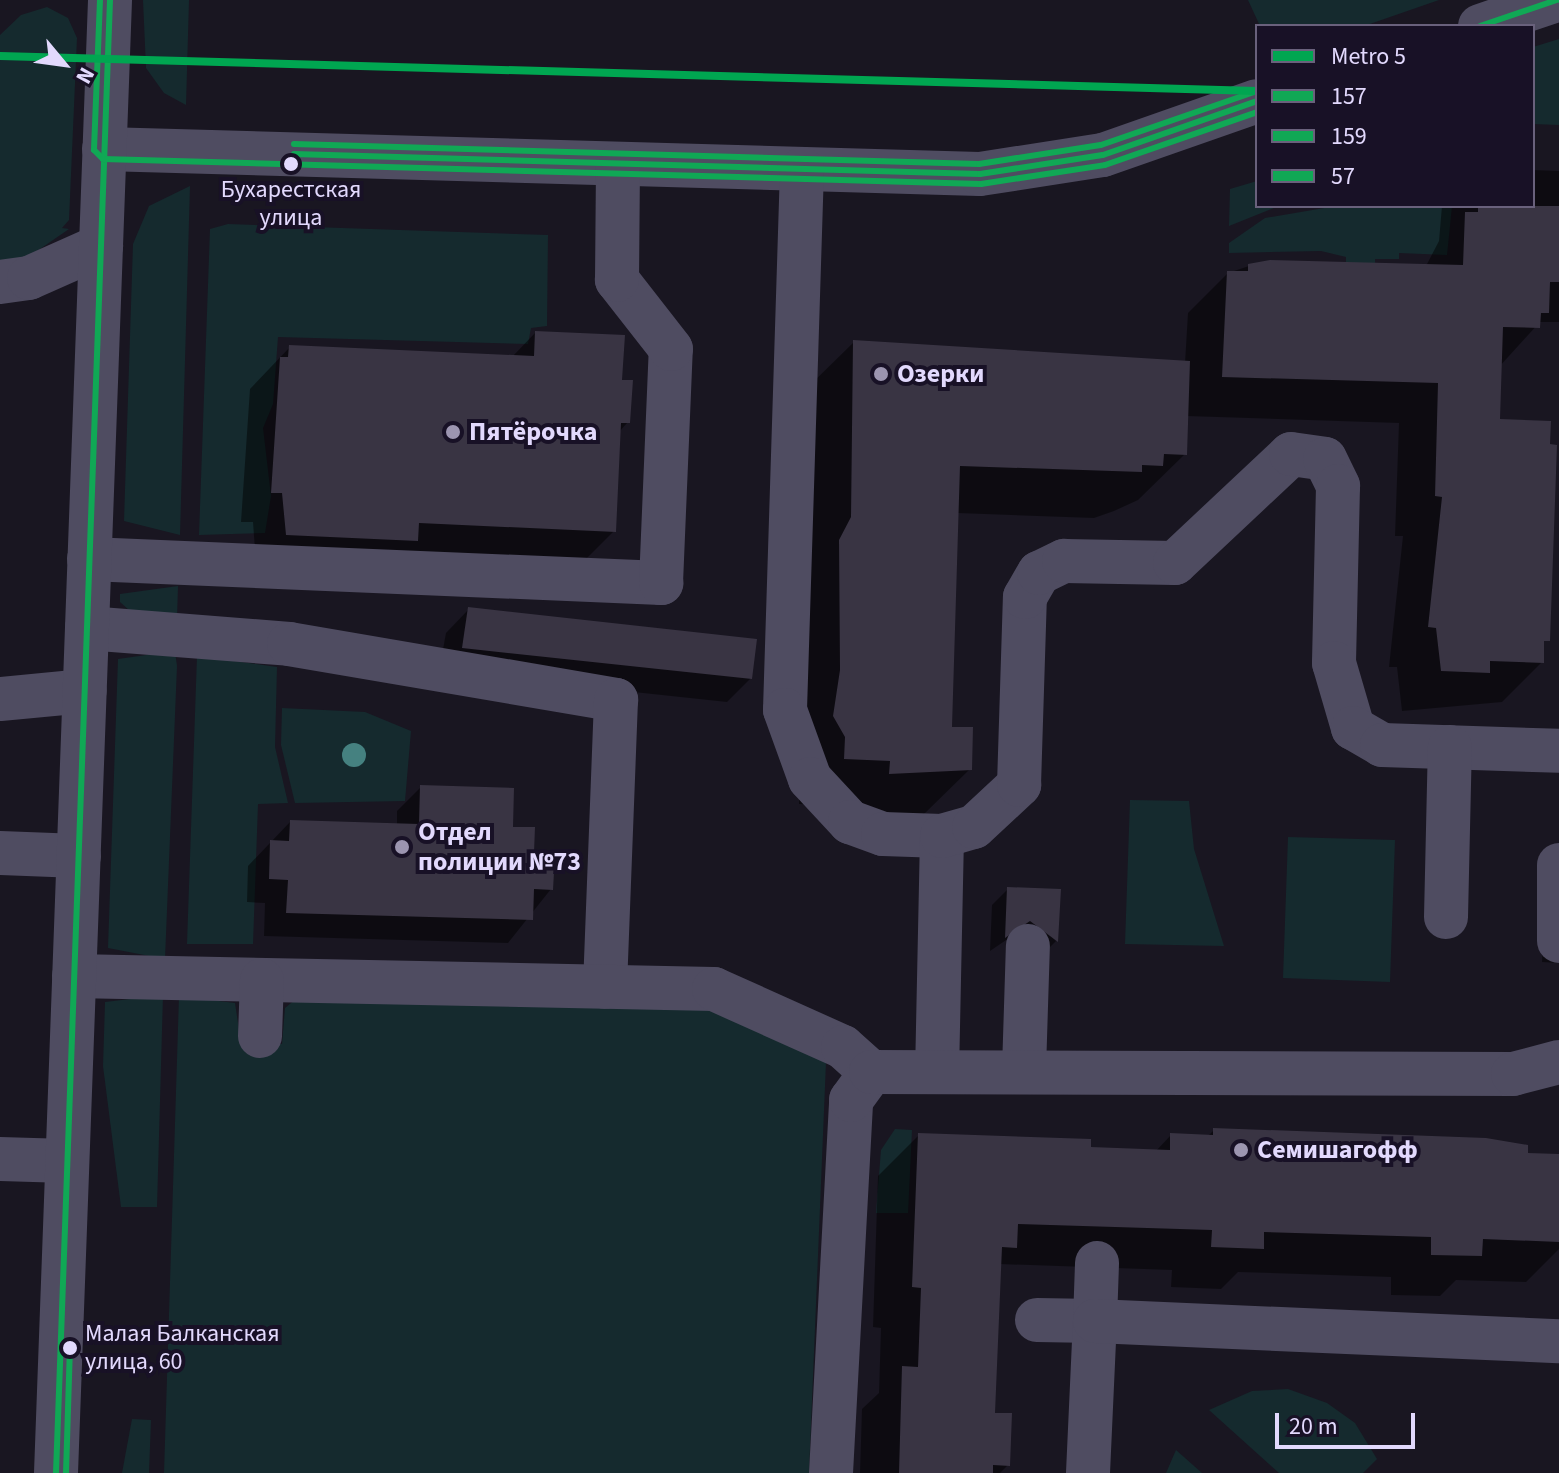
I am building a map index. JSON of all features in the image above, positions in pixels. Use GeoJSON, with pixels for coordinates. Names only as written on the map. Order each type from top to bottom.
{"type":"FeatureCollection","features":[{"type":"Feature","properties":{"kind":"street"},"geometry":{"type":"LineString","coordinates":[[56,1473],[110,0]]}},
{"type":"Feature","properties":{"kind":"street"},"geometry":{"type":"LineString","coordinates":[[1486,24],[1557,0]]}},
{"type":"Feature","properties":{"kind":"street"},"geometry":{"type":"LineString","coordinates":[[104,149],[980,174],[1041,168],[1103,155],[1255,102]]}},
{"type":"Feature","properties":{"kind":"street"},"geometry":{"type":"LineString","coordinates":[[89,559],[661,583],[671,349],[617,280],[618,165]]}},
{"type":"Feature","properties":{"kind":"street"},"geometry":{"type":"LineString","coordinates":[[802,169],[785,710],[810,779],[850,822],[883,834],[942,836],[974,827],[1019,785],[1025,597],[1039,573],[1064,561],[1175,563],[1291,454],[1325,459],[1338,486],[1334,663],[1344,714],[1382,745],[1559,751]]}},
{"type":"Feature","properties":{"kind":"street"},"geometry":{"type":"LineString","coordinates":[[0,282],[101,246]]}},
{"type":"Feature","properties":{"kind":"street"},"geometry":{"type":"LineString","coordinates":[[87,628],[289,644],[616,700],[605,987]]}},
{"type":"Feature","properties":{"kind":"street"},"geometry":{"type":"LineString","coordinates":[[0,699],[85,691]]}},
{"type":"Feature","properties":{"kind":"street"},"geometry":{"type":"LineString","coordinates":[[1446,917],[1450,747]]}},
{"type":"Feature","properties":{"kind":"street"},"geometry":{"type":"LineString","coordinates":[[937,1069],[942,836]]}},
{"type":"Feature","properties":{"kind":"street"},"geometry":{"type":"LineString","coordinates":[[0,853],[79,856]]}},
{"type":"Feature","properties":{"kind":"street"},"geometry":{"type":"LineString","coordinates":[[1559,865],[1559,941]]}},
{"type":"Feature","properties":{"kind":"street"},"geometry":{"type":"LineString","coordinates":[[1024,1070],[1028,946]]}},
{"type":"Feature","properties":{"kind":"street"},"geometry":{"type":"LineString","coordinates":[[74,976],[605,987],[739,995],[843,1047],[871,1072],[937,1069],[1513,1074],[1559,1062]]}},
{"type":"Feature","properties":{"kind":"street"},"geometry":{"type":"LineString","coordinates":[[260,1036],[262,980]]}},
{"type":"Feature","properties":{"kind":"street"},"geometry":{"type":"LineString","coordinates":[[831,1473],[851,1100],[871,1072]]}},
{"type":"Feature","properties":{"kind":"street"},"geometry":{"type":"LineString","coordinates":[[0,1159],[67,1161]]}},
{"type":"Feature","properties":{"kind":"street"},"geometry":{"type":"LineString","coordinates":[[1088,1473],[1097,1263]]}},
{"type":"Feature","properties":{"kind":"street"},"geometry":{"type":"LineString","coordinates":[[1037,1320],[1559,1341]]}},
{"type":"Feature","properties":{"kind":"green space"},"geometry":{"type":"Polygon","coordinates":[[[143,0],[189,0],[186,105],[164,93],[146,68],[143,0]]]}},
{"type":"Feature","properties":{"kind":"green space"},"geometry":{"type":"Polygon","coordinates":[[[1248,0],[1439,0],[1370,24],[1259,24],[1248,0]]]}},
{"type":"Feature","properties":{"kind":"green space"},"geometry":{"type":"Polygon","coordinates":[[[47,7],[68,18],[77,38],[69,220],[62,228],[69,229],[24,260],[0,265],[0,35],[21,15],[47,7]]]}},
{"type":"Feature","properties":{"kind":"green space"},"geometry":{"type":"Polygon","coordinates":[[[1559,39],[1559,125],[1535,124],[1535,46],[1559,39]]]}},
{"type":"Feature","properties":{"kind":"green space"},"geometry":{"type":"Polygon","coordinates":[[[1255,182],[1255,208],[1274,208],[1229,226],[1230,189],[1255,182]]]}},
{"type":"Feature","properties":{"kind":"green space"},"geometry":{"type":"Polygon","coordinates":[[[190,186],[180,535],[124,521],[133,244],[149,206],[190,186]]]}},
{"type":"Feature","properties":{"kind":"green space"},"geometry":{"type":"Polygon","coordinates":[[[1324,208],[1452,208],[1447,255],[1399,253],[1399,259],[1375,259],[1375,265],[1346,265],[1346,257],[1321,251],[1229,253],[1229,243],[1265,218],[1324,208]]]}},
{"type":"Feature","properties":{"kind":"green space"},"geometry":{"type":"Polygon","coordinates":[[[228,224],[548,235],[547,326],[531,328],[528,344],[278,337],[273,404],[263,428],[271,496],[265,533],[199,535],[210,229],[228,224]]]}},
{"type":"Feature","properties":{"kind":"green space"},"geometry":{"type":"Polygon","coordinates":[[[178,586],[177,618],[130,611],[120,602],[120,594],[178,586]]]}},
{"type":"Feature","properties":{"kind":"green space"},"geometry":{"type":"Polygon","coordinates":[[[175,651],[177,666],[165,959],[108,948],[118,659],[175,651]]]}},
{"type":"Feature","properties":{"kind":"green space"},"geometry":{"type":"Polygon","coordinates":[[[197,656],[277,667],[275,747],[288,803],[258,804],[253,944],[187,944],[197,656]]]}},
{"type":"Feature","properties":{"kind":"green space"},"geometry":{"type":"Polygon","coordinates":[[[282,708],[365,712],[411,731],[405,801],[295,803],[281,745],[282,708]]]}},
{"type":"Feature","properties":{"kind":"green space"},"geometry":{"type":"Polygon","coordinates":[[[1130,800],[1189,801],[1194,849],[1224,946],[1125,944],[1130,800]]]}},
{"type":"Feature","properties":{"kind":"green space"},"geometry":{"type":"Polygon","coordinates":[[[1288,837],[1395,840],[1390,982],[1283,978],[1288,837]]]}},
{"type":"Feature","properties":{"kind":"green space"},"geometry":{"type":"Polygon","coordinates":[[[163,995],[157,1207],[121,1207],[103,1066],[105,1002],[163,995]]]}},
{"type":"Feature","properties":{"kind":"green space"},"geometry":{"type":"Polygon","coordinates":[[[179,996],[235,1003],[241,1043],[282,1044],[285,1008],[296,999],[712,1009],[826,1062],[809,1473],[164,1473],[179,996]]]}},
{"type":"Feature","properties":{"kind":"green space"},"geometry":{"type":"Polygon","coordinates":[[[895,1129],[912,1130],[908,1213],[876,1213],[881,1150],[895,1129]]]}},
{"type":"Feature","properties":{"kind":"green space"},"geometry":{"type":"Polygon","coordinates":[[[1288,1389],[1327,1403],[1355,1423],[1377,1459],[1363,1473],[1279,1473],[1209,1410],[1252,1391],[1288,1389]]]}},
{"type":"Feature","properties":{"kind":"green space"},"geometry":{"type":"Polygon","coordinates":[[[132,1419],[151,1420],[149,1473],[122,1473],[132,1419]]]}},
{"type":"Feature","properties":{"kind":"green space"},"geometry":{"type":"Polygon","coordinates":[[[1176,1450],[1202,1473],[1166,1473],[1176,1450]]]}},
{"type":"Feature","properties":{"kind":"building"},"geometry":{"type":"Polygon","coordinates":[[[1559,206],[1559,282],[1550,282],[1549,313],[1541,313],[1540,328],[1503,327],[1500,419],[1551,421],[1550,444],[1557,445],[1550,641],[1544,641],[1544,663],[1490,661],[1490,673],[1441,671],[1436,628],[1428,627],[1442,497],[1435,496],[1438,383],[1222,377],[1227,271],[1248,271],[1248,264],[1270,260],[1463,265],[1465,212],[1478,212],[1478,208],[1559,206]]]}},
{"type":"Feature","properties":{"kind":"building","name":"Пятёрочка"},"geometry":{"type":"Polygon","coordinates":[[[535,331],[625,335],[622,380],[633,380],[630,423],[621,423],[616,532],[419,523],[418,541],[286,535],[282,493],[271,493],[280,357],[288,357],[289,345],[534,356],[535,331]]]}},
{"type":"Feature","properties":{"kind":"building"},"geometry":{"type":"Polygon","coordinates":[[[853,340],[1190,361],[1187,455],[1164,454],[1163,466],[1142,465],[1142,472],[960,466],[952,727],[973,727],[972,770],[889,774],[890,761],[844,759],[845,737],[833,716],[840,670],[839,540],[851,517],[853,340]]]}},
{"type":"Feature","properties":{"kind":"building"},"geometry":{"type":"Polygon","coordinates":[[[468,607],[757,639],[752,679],[462,648],[468,607]]]}},
{"type":"Feature","properties":{"kind":"building","name":"Отдел полиции №73"},"geometry":{"type":"Polygon","coordinates":[[[420,785],[514,788],[513,827],[535,827],[534,853],[555,854],[553,890],[534,889],[533,920],[286,913],[288,880],[269,879],[270,840],[289,841],[290,820],[419,824],[420,785]]]}},
{"type":"Feature","properties":{"kind":"building"},"geometry":{"type":"Polygon","coordinates":[[[1007,887],[1061,889],[1058,942],[1030,921],[1005,938],[1007,887]]]}},
{"type":"Feature","properties":{"kind":"building"},"geometry":{"type":"Polygon","coordinates":[[[1213,1128],[1486,1138],[1528,1145],[1528,1153],[1559,1154],[1559,1242],[1483,1239],[1482,1256],[1431,1255],[1431,1237],[1264,1232],[1264,1249],[1211,1247],[1212,1230],[1018,1224],[1017,1248],[1002,1247],[995,1413],[1012,1413],[1010,1466],[993,1465],[993,1473],[899,1473],[902,1366],[918,1367],[921,1288],[912,1287],[918,1133],[1091,1139],[1091,1147],[1170,1150],[1170,1133],[1213,1135],[1213,1128]]]}},
{"type":"Feature","properties":{"kind":"metro line","name":"5"},"geometry":{"type":"LineString","coordinates":[[0,56],[1255,91]]}},
{"type":"Feature","properties":{"kind":"transit line","name":"159"},"geometry":{"type":"LineString","coordinates":[[100,0],[94,150],[103,159],[981,184],[1105,165],[1255,113]]}},
{"type":"Feature","properties":{"kind":"transit line","name":"157"},"geometry":{"type":"LineString","coordinates":[[56,1473],[110,0]]}},
{"type":"Feature","properties":{"kind":"transit line","name":"157"},"geometry":{"type":"LineString","coordinates":[[1486,24],[1557,0]]}},
{"type":"Feature","properties":{"kind":"transit line","name":"57"},"geometry":{"type":"LineString","coordinates":[[294,144],[979,164],[1101,145],[1254,92]]}},
{"type":"Feature","properties":{"kind":"transit line","name":"157"},"geometry":{"type":"LineString","coordinates":[[294,154],[980,174],[1103,155],[1255,102]]}},
{"type":"Feature","properties":{"kind":"transit line","name":"159"},"geometry":{"type":"LineString","coordinates":[[66,1473],[70,1348]]}},
{"type":"Feature","properties":{"kind":"place","name":"Бухарестская улица"},"geometry":{"type":"Point","coordinates":[291,164]}},
{"type":"Feature","properties":{"kind":"place","name":"Озерки"},"geometry":{"type":"Point","coordinates":[881,374]}},
{"type":"Feature","properties":{"kind":"place","name":"Пятёрочка"},"geometry":{"type":"Point","coordinates":[453,432]}},
{"type":"Feature","properties":{"kind":"place","name":"Отдел полиции №73"},"geometry":{"type":"Point","coordinates":[402,847]}},
{"type":"Feature","properties":{"kind":"place","name":"Семишагофф"},"geometry":{"type":"Point","coordinates":[1241,1150]}},
{"type":"Feature","properties":{"kind":"place","name":"Малая Балканская улица, 60"},"geometry":{"type":"Point","coordinates":[70,1348]}}]}
